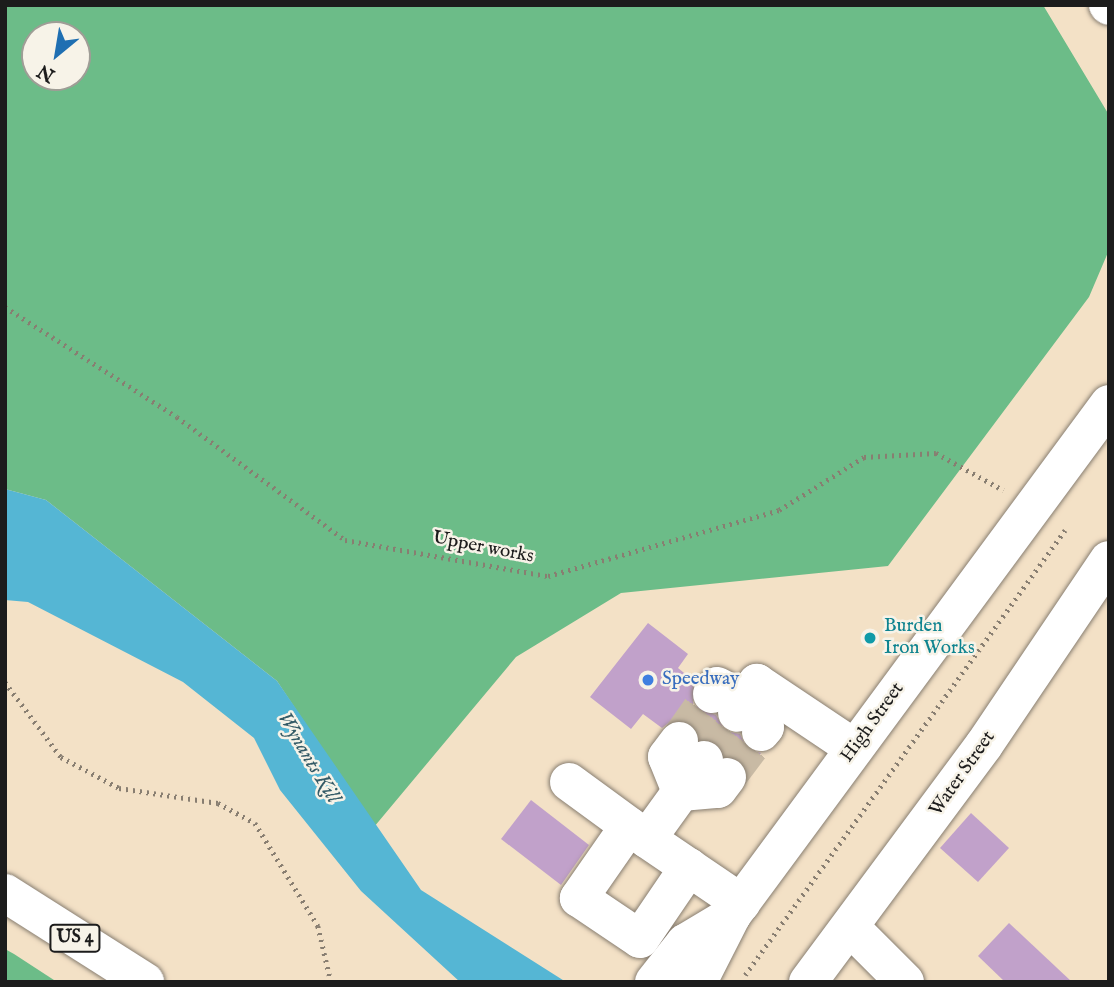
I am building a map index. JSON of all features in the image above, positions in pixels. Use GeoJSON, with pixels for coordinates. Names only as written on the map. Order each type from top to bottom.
{"type":"FeatureCollection","features":[{"type":"Feature","properties":{"kind":"main road","name":"High Street"},"geometry":{"type":"LineString","coordinates":[[698,982],[737,909],[1098,418],[1109,387]]}},
{"type":"Feature","properties":{"kind":"main road","name":"Water Street"},"geometry":{"type":"LineString","coordinates":[[814,974],[852,929],[1109,560]]}},
{"type":"Feature","properties":{"kind":"main road"},"geometry":{"type":"LineString","coordinates":[[739,710],[757,683],[854,748]]}},
{"type":"Feature","properties":{"kind":"main road"},"geometry":{"type":"LineString","coordinates":[[681,792],[667,757],[703,759],[718,789],[681,792],[638,832],[579,898],[640,939],[689,867]]}},
{"type":"Feature","properties":{"kind":"main road"},"geometry":{"type":"LineString","coordinates":[[569,782],[689,867],[737,909],[685,943],[654,982]]}},
{"type":"Feature","properties":{"kind":"main road","name":"US 4"},"geometry":{"type":"LineString","coordinates":[[5,893],[145,982]]}},
{"type":"Feature","properties":{"kind":"main road"},"geometry":{"type":"LineString","coordinates":[[852,929],[905,982]]}},
{"type":"Feature","properties":{"kind":"path","name":"Upper works"},"geometry":{"type":"LineString","coordinates":[[5,307],[177,417],[345,540],[548,576],[779,510],[864,457],[936,453],[1032,506]]}},
{"type":"Feature","properties":{"kind":"path"},"geometry":{"type":"LineString","coordinates":[[741,982],[1069,524]]}},
{"type":"Feature","properties":{"kind":"path"},"geometry":{"type":"LineString","coordinates":[[5,682],[61,757],[119,788],[218,803],[255,823],[318,926],[331,982]]}},
{"type":"Feature","properties":{"kind":"green space"},"geometry":{"type":"Polygon","coordinates":[[[5,5],[1043,5],[1109,115],[1109,250],[1089,297],[888,566],[621,593],[516,657],[374,827],[277,681],[46,500],[5,489],[5,5]]]}},
{"type":"Feature","properties":{"kind":"green space"},"geometry":{"type":"Polygon","coordinates":[[[5,949],[14,954],[57,982],[5,982],[5,949]]]}},
{"type":"Feature","properties":{"kind":"water","name":"Wynants Kill"},"geometry":{"type":"Polygon","coordinates":[[[5,489],[46,500],[277,681],[421,890],[566,982],[460,982],[361,891],[280,790],[254,738],[183,682],[28,602],[5,600],[5,489]]]}},
{"type":"Feature","properties":{"kind":"building"},"geometry":{"type":"Polygon","coordinates":[[[648,623],[688,654],[678,668],[694,681],[693,705],[716,715],[725,731],[740,734],[747,749],[761,753],[748,771],[716,742],[700,739],[692,723],[671,721],[662,728],[643,714],[631,729],[590,697],[648,623]]]}},
{"type":"Feature","properties":{"kind":"building"},"geometry":{"type":"Polygon","coordinates":[[[531,800],[589,845],[561,885],[501,839],[531,800]]]}},
{"type":"Feature","properties":{"kind":"building"},"geometry":{"type":"Polygon","coordinates":[[[971,813],[1009,848],[978,882],[940,848],[971,813]]]}},
{"type":"Feature","properties":{"kind":"building"},"geometry":{"type":"Polygon","coordinates":[[[1009,923],[1072,982],[1005,982],[978,956],[1009,923]]]}},
{"type":"Feature","properties":{"kind":"tunnel"},"geometry":{"type":"LineString","coordinates":[[679,741],[712,694]]}},
{"type":"Feature","properties":{"kind":"tunnel"},"geometry":{"type":"LineString","coordinates":[[704,760],[737,713]]}},
{"type":"Feature","properties":{"kind":"tunnel"},"geometry":{"type":"LineString","coordinates":[[727,777],[761,732]]}},
{"type":"Feature","properties":{"kind":"place","name":"Burden Iron Works"},"geometry":{"type":"Point","coordinates":[870,638]}},
{"type":"Feature","properties":{"kind":"place","name":"Speedway"},"geometry":{"type":"Point","coordinates":[648,680]}}]}
